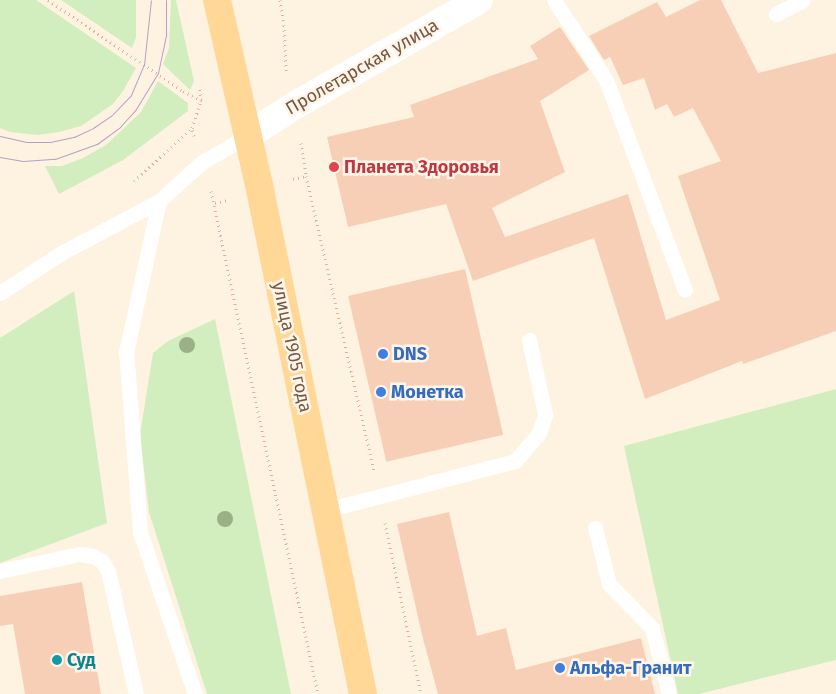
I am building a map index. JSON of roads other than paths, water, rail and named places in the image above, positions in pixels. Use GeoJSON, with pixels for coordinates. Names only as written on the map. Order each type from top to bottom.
{"type":"FeatureCollection","features":[{"type":"Feature","properties":{"kind":"main road","name":"улица 1905 года"},"geometry":{"type":"LineString","coordinates":[[216,0],[260,190],[363,694]]}},
{"type":"Feature","properties":{"kind":"street","name":"Пролетарская улица"},"geometry":{"type":"LineString","coordinates":[[246,136],[294,106],[479,0]]}},
{"type":"Feature","properties":{"kind":"lane"},"geometry":{"type":"LineString","coordinates":[[554,0],[606,80],[685,290]]}},
{"type":"Feature","properties":{"kind":"lane"},"geometry":{"type":"LineString","coordinates":[[776,14],[803,0]]}},
{"type":"Feature","properties":{"kind":"lane"},"geometry":{"type":"LineString","coordinates":[[0,293],[62,252],[159,201],[202,162],[246,136]]}},
{"type":"Feature","properties":{"kind":"lane"},"geometry":{"type":"LineString","coordinates":[[159,201],[126,352],[140,532],[195,694]]}},
{"type":"Feature","properties":{"kind":"lane"},"geometry":{"type":"LineString","coordinates":[[326,510],[506,465],[515,461],[523,454],[539,433],[545,414],[529,340]]}},
{"type":"Feature","properties":{"kind":"lane"},"geometry":{"type":"LineString","coordinates":[[595,528],[609,584],[652,628],[669,694]]}},
{"type":"Feature","properties":{"kind":"lane"},"geometry":{"type":"LineString","coordinates":[[0,572],[79,554],[93,556],[102,561],[108,572],[136,694]]}},
{"type":"Feature","properties":{"kind":"tram line"},"geometry":{"type":"LineString","coordinates":[[0,136],[26,142],[50,142],[74,137],[93,128],[111,116],[131,95],[144,65],[151,0]]}},
{"type":"Feature","properties":{"kind":"tram line"},"geometry":{"type":"LineString","coordinates":[[0,157],[23,161],[55,159],[97,144],[120,127],[136,109],[158,73],[166,34],[166,0]]}},
{"type":"Feature","properties":{"kind":"place","name":"Планета Здоровья"},"geometry":{"type":"Point","coordinates":[334,167]}},
{"type":"Feature","properties":{"kind":"place","name":"DNS"},"geometry":{"type":"Point","coordinates":[383,354]}},
{"type":"Feature","properties":{"kind":"place","name":"Монетка"},"geometry":{"type":"Point","coordinates":[381,392]}},
{"type":"Feature","properties":{"kind":"place","name":"Суд"},"geometry":{"type":"Point","coordinates":[57,660]}},
{"type":"Feature","properties":{"kind":"place","name":"Альфа-Гранит"},"geometry":{"type":"Point","coordinates":[560,668]}}]}
